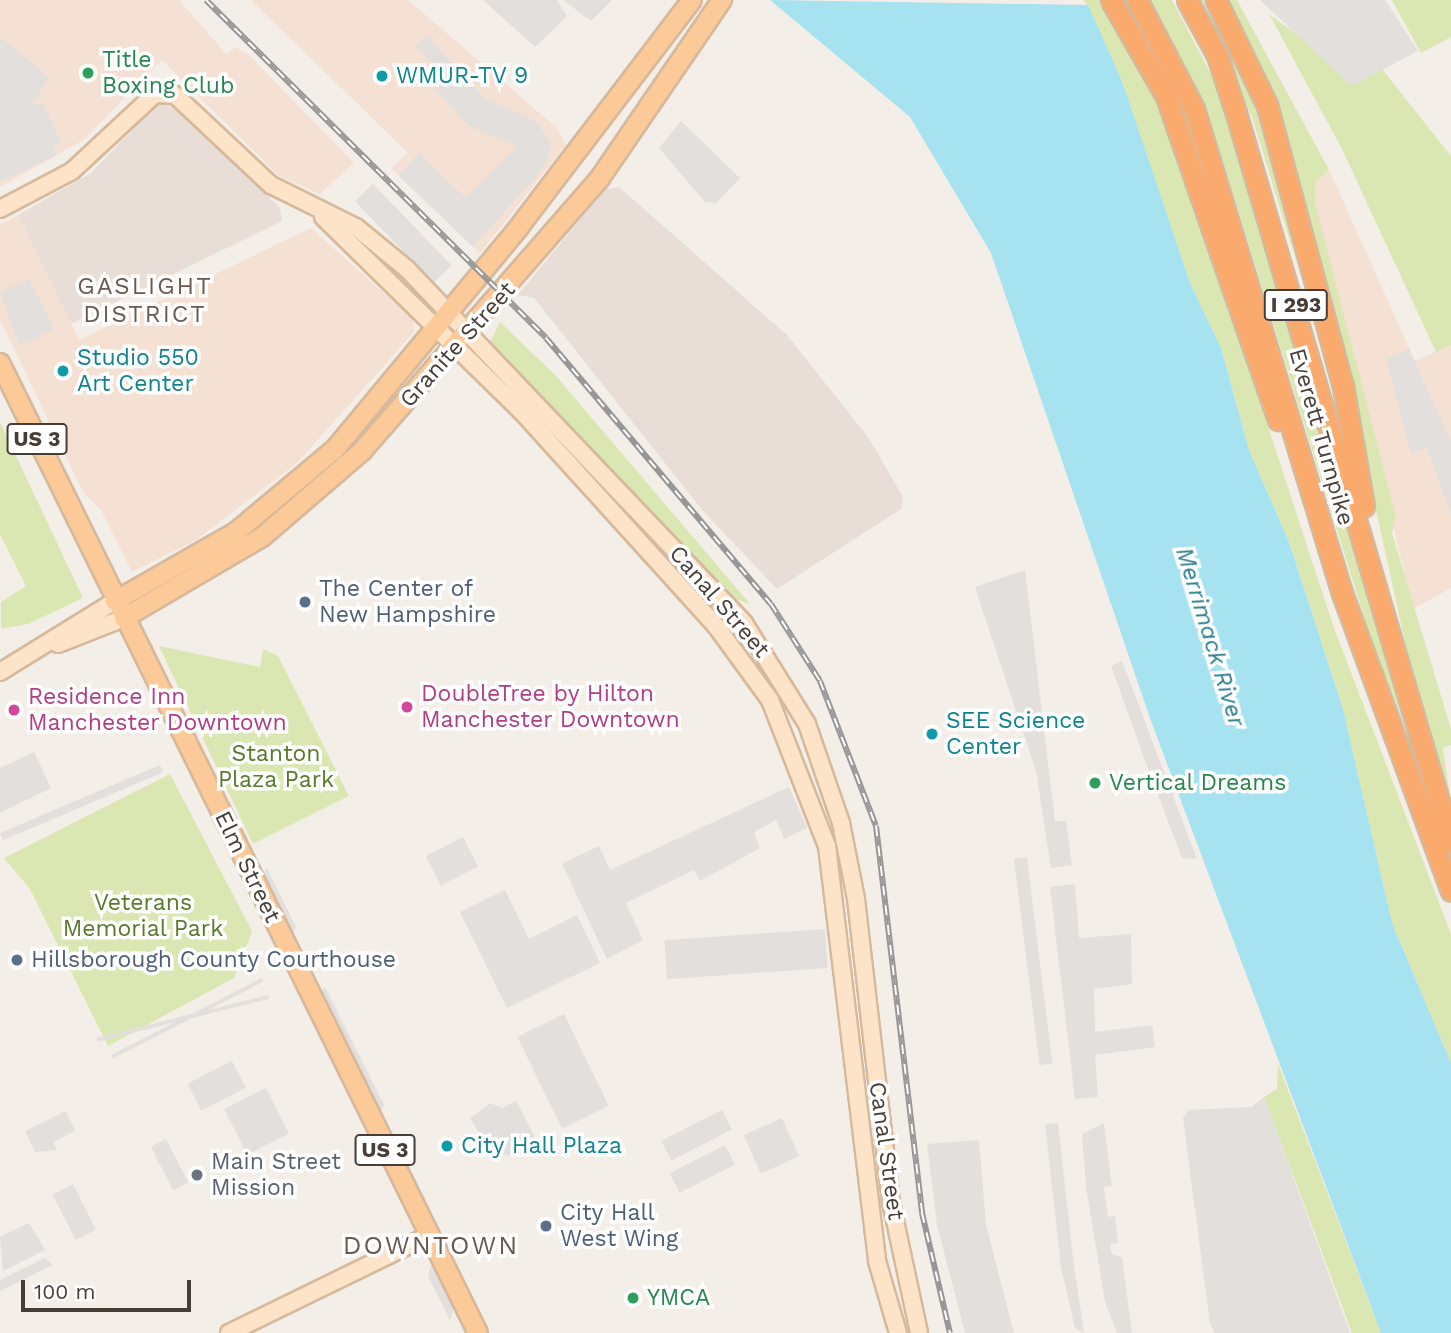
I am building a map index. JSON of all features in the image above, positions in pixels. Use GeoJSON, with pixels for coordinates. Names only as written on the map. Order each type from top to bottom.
{"type":"FeatureCollection","features":[{"type":"Feature","properties":{"kind":"highway"},"geometry":{"type":"LineString","coordinates":[[1111,0],[1155,68],[1171,108],[1322,531]]}},
{"type":"Feature","properties":{"kind":"highway","name":"Everett Turnpike"},"geometry":{"type":"LineString","coordinates":[[1137,0],[1194,109],[1322,531],[1451,891]]}},
{"type":"Feature","properties":{"kind":"highway","name":"Everett Turnpike"},"geometry":{"type":"LineString","coordinates":[[1187,0],[1217,55],[1241,126],[1451,842]]}},
{"type":"Feature","properties":{"kind":"highway"},"geometry":{"type":"LineString","coordinates":[[1216,0],[1267,105],[1311,265],[1343,386],[1385,617]]}},
{"type":"Feature","properties":{"kind":"main road","name":"Granite Street"},"geometry":{"type":"LineString","coordinates":[[119,610],[215,547],[302,480],[449,311],[692,0]]}},
{"type":"Feature","properties":{"kind":"main road","name":"Granite Street"},"geometry":{"type":"LineString","coordinates":[[119,610],[232,558],[304,504],[471,332],[600,178],[722,0]]}},
{"type":"Feature","properties":{"kind":"main road","name":"Elm Street"},"geometry":{"type":"LineString","coordinates":[[0,363],[119,610],[478,1333]]}},
{"type":"Feature","properties":{"kind":"street","name":"Canal Street"},"geometry":{"type":"LineString","coordinates":[[0,209],[72,171],[163,92],[189,107],[271,185],[319,212],[365,233],[471,332],[744,623],[807,724],[853,876],[891,1202],[919,1333]]}},
{"type":"Feature","properties":{"kind":"street","name":"Canal Street"},"geometry":{"type":"LineString","coordinates":[[319,212],[456,346],[716,626],[780,720],[827,846],[876,1250],[898,1333]]}},
{"type":"Feature","properties":{"kind":"street"},"geometry":{"type":"LineString","coordinates":[[0,672],[119,610]]}},
{"type":"Feature","properties":{"kind":"street"},"geometry":{"type":"LineString","coordinates":[[229,1333],[430,1235]]}},
{"type":"Feature","properties":{"kind":"shaded area"},"geometry":{"type":"Polygon","coordinates":[[[0,0],[179,0],[226,54],[235,47],[249,55],[354,163],[320,194],[279,176],[162,60],[82,141],[0,187],[0,0]]]}},
{"type":"Feature","properties":{"kind":"shaded area"},"geometry":{"type":"Polygon","coordinates":[[[251,0],[408,0],[557,128],[566,145],[480,253],[391,168],[408,153],[251,0]]]}},
{"type":"Feature","properties":{"kind":"shaded area"},"geometry":{"type":"Polygon","coordinates":[[[483,0],[557,0],[567,16],[535,47],[483,0]]]}},
{"type":"Feature","properties":{"kind":"shaded area"},"geometry":{"type":"Polygon","coordinates":[[[563,0],[612,0],[591,21],[563,0]]]}},
{"type":"Feature","properties":{"kind":"shaded area"},"geometry":{"type":"Polygon","coordinates":[[[1260,0],[1385,0],[1418,51],[1351,86],[1260,0]]]}},
{"type":"Feature","properties":{"kind":"shaded area"},"geometry":{"type":"Polygon","coordinates":[[[427,36],[487,100],[536,121],[552,145],[543,169],[473,247],[399,176],[419,152],[466,198],[518,146],[469,126],[422,75],[432,63],[415,46],[427,36]]]}},
{"type":"Feature","properties":{"kind":"shaded area"},"geometry":{"type":"Polygon","coordinates":[[[0,37],[49,77],[32,104],[43,104],[61,141],[53,147],[57,155],[0,182],[0,37]]]}},
{"type":"Feature","properties":{"kind":"shaded area"},"geometry":{"type":"Polygon","coordinates":[[[162,99],[176,104],[280,208],[282,221],[71,324],[18,215],[91,173],[162,99]]]}},
{"type":"Feature","properties":{"kind":"shaded area"},"geometry":{"type":"Polygon","coordinates":[[[681,121],[740,178],[716,203],[705,202],[659,148],[681,121]]]}},
{"type":"Feature","properties":{"kind":"shaded area"},"geometry":{"type":"Polygon","coordinates":[[[1329,170],[1415,361],[1451,345],[1451,588],[1413,609],[1315,202],[1316,182],[1329,170]]]}},
{"type":"Feature","properties":{"kind":"shaded area"},"geometry":{"type":"Polygon","coordinates":[[[373,184],[451,265],[434,283],[355,201],[373,184]]]}},
{"type":"Feature","properties":{"kind":"shaded area"},"geometry":{"type":"Polygon","coordinates":[[[619,187],[787,335],[868,437],[903,497],[901,509],[777,589],[703,511],[534,298],[518,295],[605,189],[619,187]]]}},
{"type":"Feature","properties":{"kind":"shaded area"},"geometry":{"type":"Polygon","coordinates":[[[18,215],[79,340],[311,228],[413,319],[414,332],[297,463],[196,540],[132,572],[101,510],[83,492],[0,320],[0,224],[18,215]]]}},
{"type":"Feature","properties":{"kind":"shaded area"},"geometry":{"type":"Polygon","coordinates":[[[29,279],[54,329],[19,345],[0,292],[29,279]]]}},
{"type":"Feature","properties":{"kind":"shaded area"},"geometry":{"type":"Polygon","coordinates":[[[1409,349],[1451,442],[1451,515],[1427,448],[1411,453],[1386,359],[1409,349]]]}},
{"type":"Feature","properties":{"kind":"shaded area"},"geometry":{"type":"Polygon","coordinates":[[[1025,570],[1055,821],[1066,821],[1072,865],[1051,868],[1036,771],[975,587],[1025,570]]]}},
{"type":"Feature","properties":{"kind":"shaded area"},"geometry":{"type":"Polygon","coordinates":[[[1122,661],[1197,859],[1182,858],[1148,769],[1111,666],[1122,661]]]}},
{"type":"Feature","properties":{"kind":"shaded area"},"geometry":{"type":"Polygon","coordinates":[[[34,752],[51,788],[0,813],[0,768],[34,752]]]}},
{"type":"Feature","properties":{"kind":"shaded area"},"geometry":{"type":"Polygon","coordinates":[[[160,765],[163,772],[3,840],[0,833],[160,765]]]}},
{"type":"Feature","properties":{"kind":"shaded area"},"geometry":{"type":"Polygon","coordinates":[[[789,787],[807,828],[784,839],[776,820],[754,832],[760,848],[700,881],[694,870],[626,903],[643,940],[607,959],[562,864],[599,846],[610,870],[789,787]]]}},
{"type":"Feature","properties":{"kind":"shaded area"},"geometry":{"type":"Polygon","coordinates":[[[463,837],[478,866],[441,885],[426,856],[463,837]]]}},
{"type":"Feature","properties":{"kind":"shaded area"},"geometry":{"type":"Polygon","coordinates":[[[1027,857],[1052,1063],[1039,1065],[1014,859],[1027,857]]]}},
{"type":"Feature","properties":{"kind":"shaded area"},"geometry":{"type":"Polygon","coordinates":[[[267,868],[296,927],[292,938],[262,877],[267,868]]]}},
{"type":"Feature","properties":{"kind":"shaded area"},"geometry":{"type":"Polygon","coordinates":[[[1075,884],[1079,938],[1131,934],[1132,984],[1094,989],[1095,1032],[1152,1025],[1155,1047],[1095,1055],[1098,1097],[1075,1099],[1050,887],[1075,884]]]}},
{"type":"Feature","properties":{"kind":"shaded area"},"geometry":{"type":"Polygon","coordinates":[[[505,890],[529,939],[577,915],[600,963],[507,1008],[460,912],[505,890]]]}},
{"type":"Feature","properties":{"kind":"shaded area"},"geometry":{"type":"Polygon","coordinates":[[[825,929],[828,968],[667,979],[664,940],[825,929]]]}},
{"type":"Feature","properties":{"kind":"shaded area"},"geometry":{"type":"Polygon","coordinates":[[[262,978],[264,982],[112,1059],[111,1055],[262,978]]]}},
{"type":"Feature","properties":{"kind":"shaded area"},"geometry":{"type":"Polygon","coordinates":[[[325,987],[384,1105],[379,1116],[319,994],[325,987]]]}},
{"type":"Feature","properties":{"kind":"shaded area"},"geometry":{"type":"Polygon","coordinates":[[[268,995],[269,999],[97,1042],[96,1038],[268,995]]]}},
{"type":"Feature","properties":{"kind":"shaded area"},"geometry":{"type":"Polygon","coordinates":[[[564,1014],[609,1106],[562,1128],[517,1037],[564,1014]]]}},
{"type":"Feature","properties":{"kind":"shaded area"},"geometry":{"type":"Polygon","coordinates":[[[232,1061],[246,1088],[201,1110],[187,1084],[232,1061]]]}},
{"type":"Feature","properties":{"kind":"shaded area"},"geometry":{"type":"Polygon","coordinates":[[[266,1088],[289,1133],[247,1155],[224,1109],[266,1088]]]}},
{"type":"Feature","properties":{"kind":"shaded area"},"geometry":{"type":"Polygon","coordinates":[[[1264,1097],[1350,1333],[1215,1333],[1210,1324],[1183,1118],[1189,1110],[1252,1107],[1264,1097]]]}},
{"type":"Feature","properties":{"kind":"shaded area"},"geometry":{"type":"Polygon","coordinates":[[[516,1101],[537,1141],[509,1156],[497,1152],[494,1159],[470,1118],[490,1103],[502,1108],[516,1101]]]}},
{"type":"Feature","properties":{"kind":"shaded area"},"geometry":{"type":"Polygon","coordinates":[[[722,1110],[732,1130],[671,1160],[661,1141],[722,1110]]]}},
{"type":"Feature","properties":{"kind":"shaded area"},"geometry":{"type":"Polygon","coordinates":[[[66,1111],[75,1131],[53,1142],[57,1150],[35,1152],[25,1131],[66,1111]]]}},
{"type":"Feature","properties":{"kind":"shaded area"},"geometry":{"type":"Polygon","coordinates":[[[782,1118],[799,1156],[761,1173],[744,1135],[782,1118]]]}},
{"type":"Feature","properties":{"kind":"shaded area"},"geometry":{"type":"Polygon","coordinates":[[[1058,1123],[1084,1333],[1075,1328],[1061,1267],[1045,1124],[1058,1123]]]}},
{"type":"Feature","properties":{"kind":"shaded area"},"geometry":{"type":"Polygon","coordinates":[[[1104,1123],[1112,1186],[1104,1187],[1108,1217],[1115,1216],[1118,1243],[1110,1244],[1112,1254],[1122,1258],[1132,1333],[1117,1333],[1105,1302],[1086,1187],[1082,1134],[1104,1123]]]}},
{"type":"Feature","properties":{"kind":"shaded area"},"geometry":{"type":"Polygon","coordinates":[[[166,1139],[188,1183],[173,1190],[151,1147],[166,1139]]]}},
{"type":"Feature","properties":{"kind":"shaded area"},"geometry":{"type":"Polygon","coordinates":[[[979,1140],[986,1225],[1014,1333],[965,1333],[937,1225],[927,1144],[979,1140]]]}},
{"type":"Feature","properties":{"kind":"shaded area"},"geometry":{"type":"Polygon","coordinates":[[[725,1145],[735,1165],[680,1193],[670,1173],[725,1145]]]}},
{"type":"Feature","properties":{"kind":"shaded area"},"geometry":{"type":"Polygon","coordinates":[[[73,1184],[96,1229],[76,1240],[53,1194],[73,1184]]]}},
{"type":"Feature","properties":{"kind":"shaded area"},"geometry":{"type":"Polygon","coordinates":[[[29,1223],[45,1250],[3,1271],[0,1237],[29,1223]]]}},
{"type":"Feature","properties":{"kind":"shaded area"},"geometry":{"type":"Polygon","coordinates":[[[45,1258],[53,1265],[0,1291],[0,1280],[45,1258]]]}},
{"type":"Feature","properties":{"kind":"shaded area"},"geometry":{"type":"Polygon","coordinates":[[[432,1263],[454,1309],[450,1320],[428,1276],[432,1263]]]}},
{"type":"Feature","properties":{"kind":"green space"},"geometry":{"type":"Polygon","coordinates":[[[1084,0],[1101,0],[1113,15],[1158,95],[1238,315],[1238,335],[1334,628],[1451,934],[1451,1063],[1392,923],[1343,709],[1289,542],[1249,450],[1221,348],[1190,283],[1122,81],[1084,0]]]}},
{"type":"Feature","properties":{"kind":"green space"},"geometry":{"type":"Polygon","coordinates":[[[1150,0],[1172,0],[1210,72],[1239,150],[1408,739],[1372,643],[1219,149],[1150,0]]]}},
{"type":"Feature","properties":{"kind":"green space"},"geometry":{"type":"Polygon","coordinates":[[[1198,0],[1209,0],[1264,109],[1307,279],[1302,280],[1252,117],[1198,0]]]}},
{"type":"Feature","properties":{"kind":"green space"},"geometry":{"type":"Polygon","coordinates":[[[1226,0],[1237,0],[1329,170],[1316,182],[1315,202],[1396,518],[1392,533],[1451,729],[1451,745],[1443,748],[1451,803],[1406,647],[1344,363],[1226,0]]]}},
{"type":"Feature","properties":{"kind":"green space"},"geometry":{"type":"Polygon","coordinates":[[[1392,0],[1451,0],[1451,37],[1421,53],[1392,0]]]}},
{"type":"Feature","properties":{"kind":"green space"},"geometry":{"type":"Polygon","coordinates":[[[1269,14],[1315,48],[1351,85],[1382,69],[1451,156],[1451,345],[1436,352],[1341,147],[1269,14]]]}},
{"type":"Feature","properties":{"kind":"green space"},"geometry":{"type":"Polygon","coordinates":[[[500,322],[556,376],[750,604],[728,597],[490,342],[500,322]]]}},
{"type":"Feature","properties":{"kind":"green space"},"geometry":{"type":"Polygon","coordinates":[[[0,422],[83,598],[28,624],[1,629],[1,602],[26,586],[0,534],[0,422]]]}},
{"type":"Feature","properties":{"kind":"green space","name":"Stanton Plaza Park"},"geometry":{"type":"Polygon","coordinates":[[[159,646],[260,667],[263,649],[278,656],[349,796],[253,844],[159,646]]]}},
{"type":"Feature","properties":{"kind":"green space","name":"Veterans Memorial Park"},"geometry":{"type":"Polygon","coordinates":[[[170,774],[252,931],[234,978],[108,1046],[30,889],[4,858],[170,774]]]}},
{"type":"Feature","properties":{"kind":"green space"},"geometry":{"type":"Polygon","coordinates":[[[1278,1064],[1381,1333],[1352,1333],[1264,1097],[1277,1089],[1278,1064]]]}},
{"type":"Feature","properties":{"kind":"water","name":"Merrimack River"},"geometry":{"type":"Polygon","coordinates":[[[770,0],[1088,5],[1122,81],[1190,283],[1221,348],[1249,450],[1289,542],[1343,709],[1392,923],[1451,1063],[1451,1333],[1381,1333],[1151,721],[991,253],[910,117],[770,0]]]}},
{"type":"Feature","properties":{"kind":"railway"},"geometry":{"type":"LineString","coordinates":[[206,0],[546,338],[771,604],[820,681],[876,826],[922,1213],[950,1333]]}},
{"type":"Feature","properties":{"kind":"place","name":"Title Boxing Club"},"geometry":{"type":"Point","coordinates":[88,73]}},
{"type":"Feature","properties":{"kind":"place","name":"WMUR-TV 9"},"geometry":{"type":"Point","coordinates":[382,76]}},
{"type":"Feature","properties":{"kind":"place","name":"Studio 550 Art Center"},"geometry":{"type":"Point","coordinates":[63,371]}},
{"type":"Feature","properties":{"kind":"place","name":"The Center of New Hampshire"},"geometry":{"type":"Point","coordinates":[305,602]}},
{"type":"Feature","properties":{"kind":"place","name":"DoubleTree by Hilton Manchester Downtown"},"geometry":{"type":"Point","coordinates":[407,707]}},
{"type":"Feature","properties":{"kind":"place","name":"Residence Inn Manchester Downtown"},"geometry":{"type":"Point","coordinates":[14,710]}},
{"type":"Feature","properties":{"kind":"place","name":"SEE Science Center"},"geometry":{"type":"Point","coordinates":[932,734]}},
{"type":"Feature","properties":{"kind":"place","name":"Vertical Dreams"},"geometry":{"type":"Point","coordinates":[1095,783]}},
{"type":"Feature","properties":{"kind":"place","name":"Hillsborough County Courthouse"},"geometry":{"type":"Point","coordinates":[17,960]}},
{"type":"Feature","properties":{"kind":"place","name":"City Hall Plaza"},"geometry":{"type":"Point","coordinates":[447,1146]}},
{"type":"Feature","properties":{"kind":"place","name":"Main Street Mission"},"geometry":{"type":"Point","coordinates":[197,1175]}},
{"type":"Feature","properties":{"kind":"place","name":"City Hall West Wing"},"geometry":{"type":"Point","coordinates":[546,1226]}},
{"type":"Feature","properties":{"kind":"place","name":"YMCA"},"geometry":{"type":"Point","coordinates":[633,1298]}},
{"type":"Feature","properties":{"kind":"district","name":"GASLIGHT DISTRICT"},"geometry":{"type":"Point","coordinates":[145,301]}},
{"type":"Feature","properties":{"kind":"district","name":"DOWNTOWN"},"geometry":{"type":"Point","coordinates":[431,1246]}}]}
